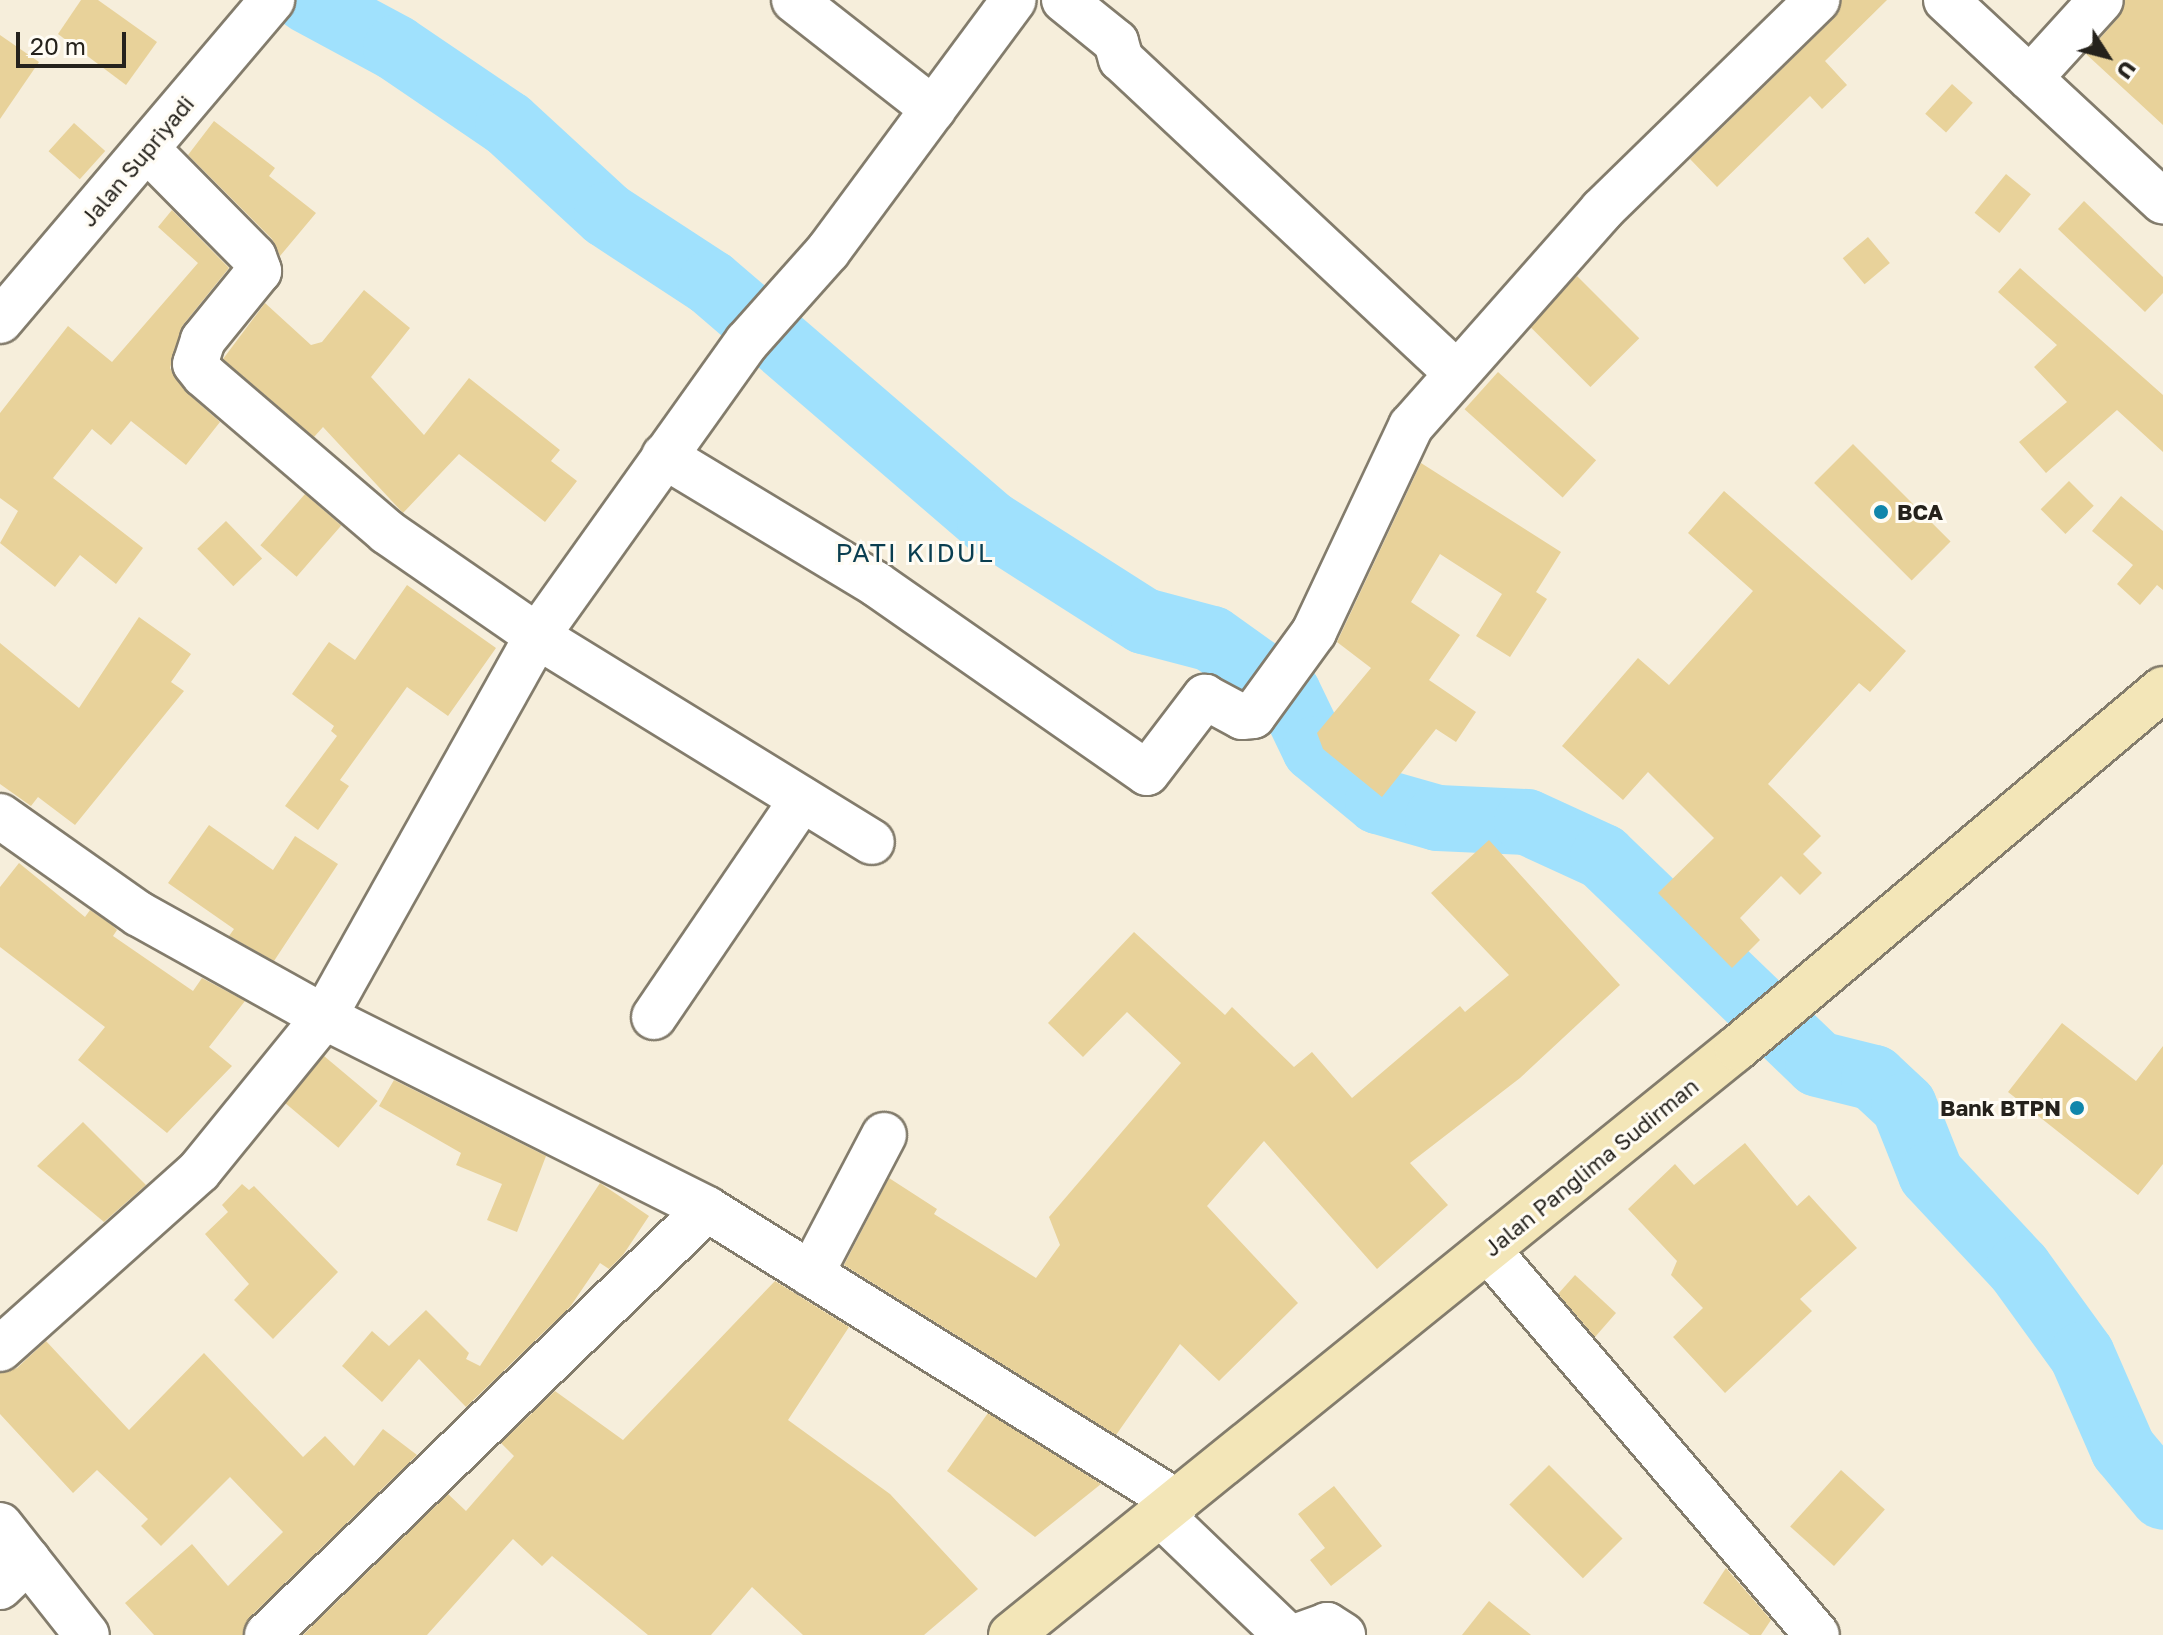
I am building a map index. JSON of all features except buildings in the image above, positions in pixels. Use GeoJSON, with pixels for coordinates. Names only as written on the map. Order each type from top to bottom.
{"type":"FeatureCollection","features":[{"type":"Feature","properties":{"kind":"main road","name":"Jalan Panglima Sudirman"},"geometry":{"type":"LineString","coordinates":[[1011,1635],[1737,1048],[2163,689]]}},
{"type":"Feature","properties":{"kind":"street"},"geometry":{"type":"LineString","coordinates":[[794,0],[933,109]]}},
{"type":"Feature","properties":{"kind":"street"},"geometry":{"type":"LineString","coordinates":[[0,1349],[199,1171],[324,1017],[537,636],[747,342],[792,292],[1014,0]]}},
{"type":"Feature","properties":{"kind":"street"},"geometry":{"type":"LineString","coordinates":[[1064,0],[1116,42],[1121,59],[1456,372]]}},
{"type":"Feature","properties":{"kind":"street"},"geometry":{"type":"LineString","coordinates":[[664,456],[876,584],[1144,773],[1205,697],[1242,717],[1259,709],[1304,648],[1411,426],[1602,210],[1817,0]]}},
{"type":"Feature","properties":{"kind":"street"},"geometry":{"type":"LineString","coordinates":[[1946,0],[2163,202]]}},
{"type":"Feature","properties":{"kind":"street"},"geometry":{"type":"LineString","coordinates":[[2030,78],[2101,0]]}},
{"type":"Feature","properties":{"kind":"street","name":"Jalan Supriyadi"},"geometry":{"type":"LineString","coordinates":[[0,321],[265,9]]}},
{"type":"Feature","properties":{"kind":"street"},"geometry":{"type":"LineString","coordinates":[[147,149],[254,257],[259,271],[203,340],[195,364],[350,503],[537,636],[872,842]]}},
{"type":"Feature","properties":{"kind":"street"},"geometry":{"type":"LineString","coordinates":[[654,1017],[802,799]]}},
{"type":"Feature","properties":{"kind":"street"},"geometry":{"type":"LineString","coordinates":[[0,816],[139,914],[324,1017],[707,1209],[811,1274],[1169,1509],[1286,1635]]}},
{"type":"Feature","properties":{"kind":"street"},"geometry":{"type":"LineString","coordinates":[[811,1274],[884,1135]]}},
{"type":"Feature","properties":{"kind":"street"},"geometry":{"type":"LineString","coordinates":[[267,1635],[707,1209]]}},
{"type":"Feature","properties":{"kind":"street"},"geometry":{"type":"LineString","coordinates":[[1488,1250],[1817,1635]]}},
{"type":"Feature","properties":{"kind":"street"},"geometry":{"type":"LineString","coordinates":[[0,1525],[14,1574],[87,1635]]}},
{"type":"Feature","properties":{"kind":"street"},"geometry":{"type":"LineString","coordinates":[[1300,1635],[1327,1625],[1343,1635]]}},
{"type":"Feature","properties":{"kind":"waterway"},"geometry":{"type":"LineString","coordinates":[[307,0],[396,48],[508,124],[607,215],[711,283],[990,523],[1144,621],[1212,639],[1288,693],[1315,749],[1378,801],[1438,818],[1527,822],[1603,857],[1818,1064],[1874,1078],[1904,1106],[1931,1174],[2019,1268],[2082,1355],[2123,1449],[2163,1497]]}},
{"type":"Feature","properties":{"kind":"place","name":"BCA"},"geometry":{"type":"Point","coordinates":[1881,512]}},
{"type":"Feature","properties":{"kind":"place","name":"Bank BTPN"},"geometry":{"type":"Point","coordinates":[2077,1108]}},
{"type":"Feature","properties":{"kind":"district","name":"PATI KIDUL"},"geometry":{"type":"Point","coordinates":[915,553]}}]}
